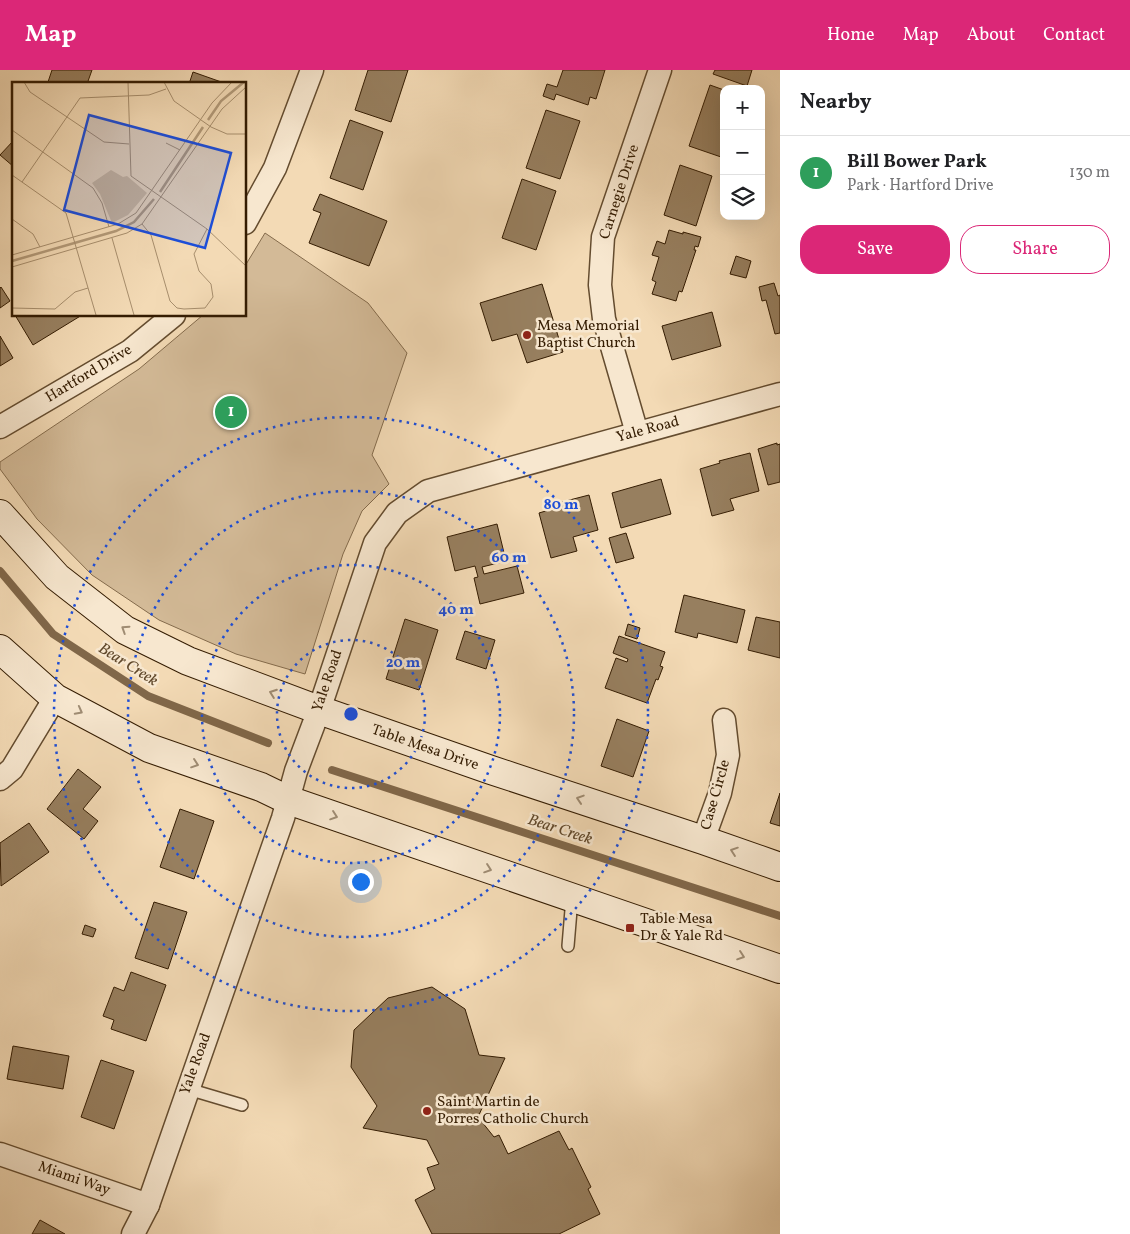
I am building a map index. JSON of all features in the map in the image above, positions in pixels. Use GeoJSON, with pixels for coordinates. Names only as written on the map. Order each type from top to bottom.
{"type":"FeatureCollection","features":[{"type":"Feature","properties":{"kind":"street"},"geometry":{"type":"LineString","coordinates":[[246,221],[275,168],[312,70]]}},
{"type":"Feature","properties":{"kind":"street","name":"Carnegie Drive"},"geometry":{"type":"LineString","coordinates":[[637,433],[604,319],[600,285],[603,237],[660,70]]}},
{"type":"Feature","properties":{"kind":"street","name":"Hartford Drive"},"geometry":{"type":"LineString","coordinates":[[0,427],[130,351],[173,316]]}},
{"type":"Feature","properties":{"kind":"street","name":"Yale Road"},"geometry":{"type":"LineString","coordinates":[[133,1234],[148,1205],[375,543],[397,513],[428,491],[780,394]]}},
{"type":"Feature","properties":{"kind":"street","name":"Table Mesa Drive"},"geometry":{"type":"LineString","coordinates":[[0,514],[57,577],[125,630],[188,661],[319,710],[491,770],[780,867]]}},
{"type":"Feature","properties":{"kind":"street"},"geometry":{"type":"LineString","coordinates":[[0,649],[55,698],[149,748],[260,787],[288,800],[780,969]]}},
{"type":"Feature","properties":{"kind":"street"},"geometry":{"type":"LineString","coordinates":[[0,779],[12,769],[55,698]]}},
{"type":"Feature","properties":{"kind":"street","name":"Case Circle"},"geometry":{"type":"LineString","coordinates":[[703,840],[720,793],[728,755],[724,720]]}},
{"type":"Feature","properties":{"kind":"street","name":"Miami Way"},"geometry":{"type":"LineString","coordinates":[[0,1154],[148,1205]]}},
{"type":"Feature","properties":{"kind":"lane"},"geometry":{"type":"LineString","coordinates":[[568,946],[572,898]]}},
{"type":"Feature","properties":{"kind":"lane"},"geometry":{"type":"LineString","coordinates":[[188,1089],[242,1105]]}},
{"type":"Feature","properties":{"kind":"shaded area"},"geometry":{"type":"Polygon","coordinates":[[[265,233],[368,303],[407,353],[372,455],[389,484],[362,511],[343,554],[305,674],[236,654],[159,620],[92,575],[37,519],[0,469],[0,462],[139,369],[202,316],[246,316],[246,264],[265,233]]]}},
{"type":"Feature","properties":{"kind":"building"},"geometry":{"type":"Polygon","coordinates":[[[52,70],[92,70],[88,82],[48,82],[52,70]]]}},
{"type":"Feature","properties":{"kind":"building"},"geometry":{"type":"Polygon","coordinates":[[[368,70],[408,70],[391,122],[355,110],[368,70]]]}},
{"type":"Feature","properties":{"kind":"building"},"geometry":{"type":"Polygon","coordinates":[[[563,70],[605,70],[596,99],[590,97],[588,105],[556,94],[554,100],[543,96],[547,84],[557,87],[563,70]]]}},
{"type":"Feature","properties":{"kind":"building"},"geometry":{"type":"Polygon","coordinates":[[[715,70],[752,70],[747,85],[713,74],[715,70]]]}},
{"type":"Feature","properties":{"kind":"building"},"geometry":{"type":"Polygon","coordinates":[[[193,72],[221,82],[190,82],[193,72]]]}},
{"type":"Feature","properties":{"kind":"building"},"geometry":{"type":"Polygon","coordinates":[[[710,85],[720,89],[720,157],[689,146],[710,85]]]}},
{"type":"Feature","properties":{"kind":"building"},"geometry":{"type":"Polygon","coordinates":[[[546,110],[580,121],[560,179],[526,168],[546,110]]]}},
{"type":"Feature","properties":{"kind":"building"},"geometry":{"type":"Polygon","coordinates":[[[350,120],[383,132],[363,190],[330,178],[350,120]]]}},
{"type":"Feature","properties":{"kind":"building"},"geometry":{"type":"Polygon","coordinates":[[[12,142],[12,165],[0,155],[12,142]]]}},
{"type":"Feature","properties":{"kind":"building"},"geometry":{"type":"Polygon","coordinates":[[[680,165],[712,176],[696,226],[664,215],[680,165]]]}},
{"type":"Feature","properties":{"kind":"building"},"geometry":{"type":"Polygon","coordinates":[[[522,179],[556,191],[536,250],[502,238],[522,179]]]}},
{"type":"Feature","properties":{"kind":"building"},"geometry":{"type":"Polygon","coordinates":[[[320,194],[387,221],[369,266],[309,243],[321,213],[313,210],[320,194]]]}},
{"type":"Feature","properties":{"kind":"building"},"geometry":{"type":"Polygon","coordinates":[[[669,230],[701,237],[698,247],[695,246],[694,250],[696,250],[682,292],[679,291],[676,301],[652,294],[656,282],[652,280],[659,257],[652,255],[657,241],[665,244],[669,230]]]}},
{"type":"Feature","properties":{"kind":"building"},"geometry":{"type":"Polygon","coordinates":[[[736,256],[751,261],[746,278],[730,274],[736,256]]]}},
{"type":"Feature","properties":{"kind":"building"},"geometry":{"type":"Polygon","coordinates":[[[774,283],[778,296],[780,295],[780,333],[775,334],[766,300],[762,301],[759,287],[774,283]]]}},
{"type":"Feature","properties":{"kind":"building"},"geometry":{"type":"Polygon","coordinates":[[[542,284],[563,352],[527,363],[517,334],[492,341],[480,303],[542,284]]]}},
{"type":"Feature","properties":{"kind":"building"},"geometry":{"type":"Polygon","coordinates":[[[0,288],[10,301],[0,308],[0,288]]]}},
{"type":"Feature","properties":{"kind":"building"},"geometry":{"type":"Polygon","coordinates":[[[712,312],[721,346],[672,360],[662,326],[712,312]]]}},
{"type":"Feature","properties":{"kind":"building"},"geometry":{"type":"Polygon","coordinates":[[[16,316],[80,316],[33,345],[16,316]]]}},
{"type":"Feature","properties":{"kind":"building"},"geometry":{"type":"Polygon","coordinates":[[[0,336],[13,358],[0,366],[0,336]]]}},
{"type":"Feature","properties":{"kind":"building"},"geometry":{"type":"Polygon","coordinates":[[[777,443],[777,445],[780,444],[780,482],[768,485],[758,449],[777,443]]]}},
{"type":"Feature","properties":{"kind":"building"},"geometry":{"type":"Polygon","coordinates":[[[750,453],[759,491],[730,499],[734,510],[712,516],[700,469],[720,463],[719,461],[750,453]]]}},
{"type":"Feature","properties":{"kind":"building"},"geometry":{"type":"Polygon","coordinates":[[[661,479],[671,514],[621,528],[612,493],[661,479]]]}},
{"type":"Feature","properties":{"kind":"building"},"geometry":{"type":"Polygon","coordinates":[[[589,495],[598,530],[573,537],[577,551],[551,558],[539,513],[559,507],[558,503],[589,495]]]}},
{"type":"Feature","properties":{"kind":"building"},"geometry":{"type":"Polygon","coordinates":[[[497,524],[506,561],[482,567],[484,574],[517,566],[524,593],[480,604],[474,578],[478,577],[475,566],[455,571],[447,537],[497,524]]]}},
{"type":"Feature","properties":{"kind":"building"},"geometry":{"type":"Polygon","coordinates":[[[626,533],[634,558],[616,563],[609,538],[626,533]]]}},
{"type":"Feature","properties":{"kind":"building"},"geometry":{"type":"Polygon","coordinates":[[[684,595],[745,610],[737,643],[698,633],[697,638],[675,632],[684,595]]]}},
{"type":"Feature","properties":{"kind":"building"},"geometry":{"type":"Polygon","coordinates":[[[756,617],[780,622],[780,658],[748,650],[756,617]]]}},
{"type":"Feature","properties":{"kind":"building"},"geometry":{"type":"Polygon","coordinates":[[[405,619],[438,630],[419,690],[386,679],[405,619]]]}},
{"type":"Feature","properties":{"kind":"building"},"geometry":{"type":"Polygon","coordinates":[[[628,624],[640,628],[637,639],[625,635],[628,624]]]}},
{"type":"Feature","properties":{"kind":"building"},"geometry":{"type":"Polygon","coordinates":[[[465,631],[495,640],[486,669],[456,659],[465,631]]]}},
{"type":"Feature","properties":{"kind":"building"},"geometry":{"type":"Polygon","coordinates":[[[619,636],[665,652],[660,666],[663,667],[658,680],[656,679],[647,703],[605,688],[616,658],[627,662],[628,659],[613,653],[619,636]]]}},
{"type":"Feature","properties":{"kind":"building"},"geometry":{"type":"Polygon","coordinates":[[[617,719],[649,731],[633,777],[601,766],[617,719]]]}},
{"type":"Feature","properties":{"kind":"building"},"geometry":{"type":"Polygon","coordinates":[[[78,769],[101,787],[83,809],[98,821],[84,839],[47,809],[78,769]]]}},
{"type":"Feature","properties":{"kind":"building"},"geometry":{"type":"Polygon","coordinates":[[[780,793],[780,826],[770,823],[780,793]]]}},
{"type":"Feature","properties":{"kind":"building"},"geometry":{"type":"Polygon","coordinates":[[[180,809],[214,821],[194,879],[160,867],[180,809]]]}},
{"type":"Feature","properties":{"kind":"building"},"geometry":{"type":"Polygon","coordinates":[[[29,823],[49,852],[1,886],[0,843],[29,823]]]}},
{"type":"Feature","properties":{"kind":"building"},"geometry":{"type":"Polygon","coordinates":[[[154,902],[187,912],[168,969],[135,958],[154,902]]]}},
{"type":"Feature","properties":{"kind":"building"},"geometry":{"type":"Polygon","coordinates":[[[85,925],[96,929],[93,937],[82,934],[85,925]]]}},
{"type":"Feature","properties":{"kind":"building"},"geometry":{"type":"Polygon","coordinates":[[[131,972],[166,985],[146,1041],[111,1029],[114,1020],[103,1016],[114,987],[124,991],[131,972]]]}},
{"type":"Feature","properties":{"kind":"building","name":"Saint Martin de Porres Catholic Church"},"geometry":{"type":"Polygon","coordinates":[[[432,987],[465,1009],[479,1055],[505,1058],[478,1117],[494,1137],[499,1135],[508,1154],[559,1131],[569,1150],[572,1148],[591,1187],[588,1189],[600,1214],[559,1234],[432,1234],[415,1200],[435,1189],[427,1168],[439,1164],[427,1140],[363,1128],[377,1106],[351,1067],[354,1030],[388,998],[432,987]]]}},
{"type":"Feature","properties":{"kind":"building"},"geometry":{"type":"Polygon","coordinates":[[[13,1046],[69,1056],[63,1089],[7,1079],[13,1046]]]}},
{"type":"Feature","properties":{"kind":"building"},"geometry":{"type":"Polygon","coordinates":[[[101,1060],[134,1071],[114,1129],[81,1117],[101,1060]]]}},
{"type":"Feature","properties":{"kind":"building"},"geometry":{"type":"Polygon","coordinates":[[[40,1220],[65,1234],[32,1234],[40,1220]]]}},
{"type":"Feature","properties":{"kind":"waterway","name":"Bear Creek"},"geometry":{"type":"LineString","coordinates":[[0,571],[53,634],[148,696],[268,743]]}},
{"type":"Feature","properties":{"kind":"waterway","name":"Bear Creek"},"geometry":{"type":"LineString","coordinates":[[332,770],[780,916]]}},
{"type":"Feature","properties":{"kind":"place","name":"Mesa Memorial Baptist Church"},"geometry":{"type":"Point","coordinates":[527,335]}},
{"type":"Feature","properties":{"kind":"place","name":"Bill Bower Park"},"geometry":{"type":"Point","coordinates":[231,412]}},
{"type":"Feature","properties":{"kind":"place","name":"Table Mesa Dr & Yale Rd"},"geometry":{"type":"Point","coordinates":[630,928]}},
{"type":"Feature","properties":{"kind":"place","name":"Saint Martin de Porres Catholic Church"},"geometry":{"type":"Point","coordinates":[427,1111]}}]}
